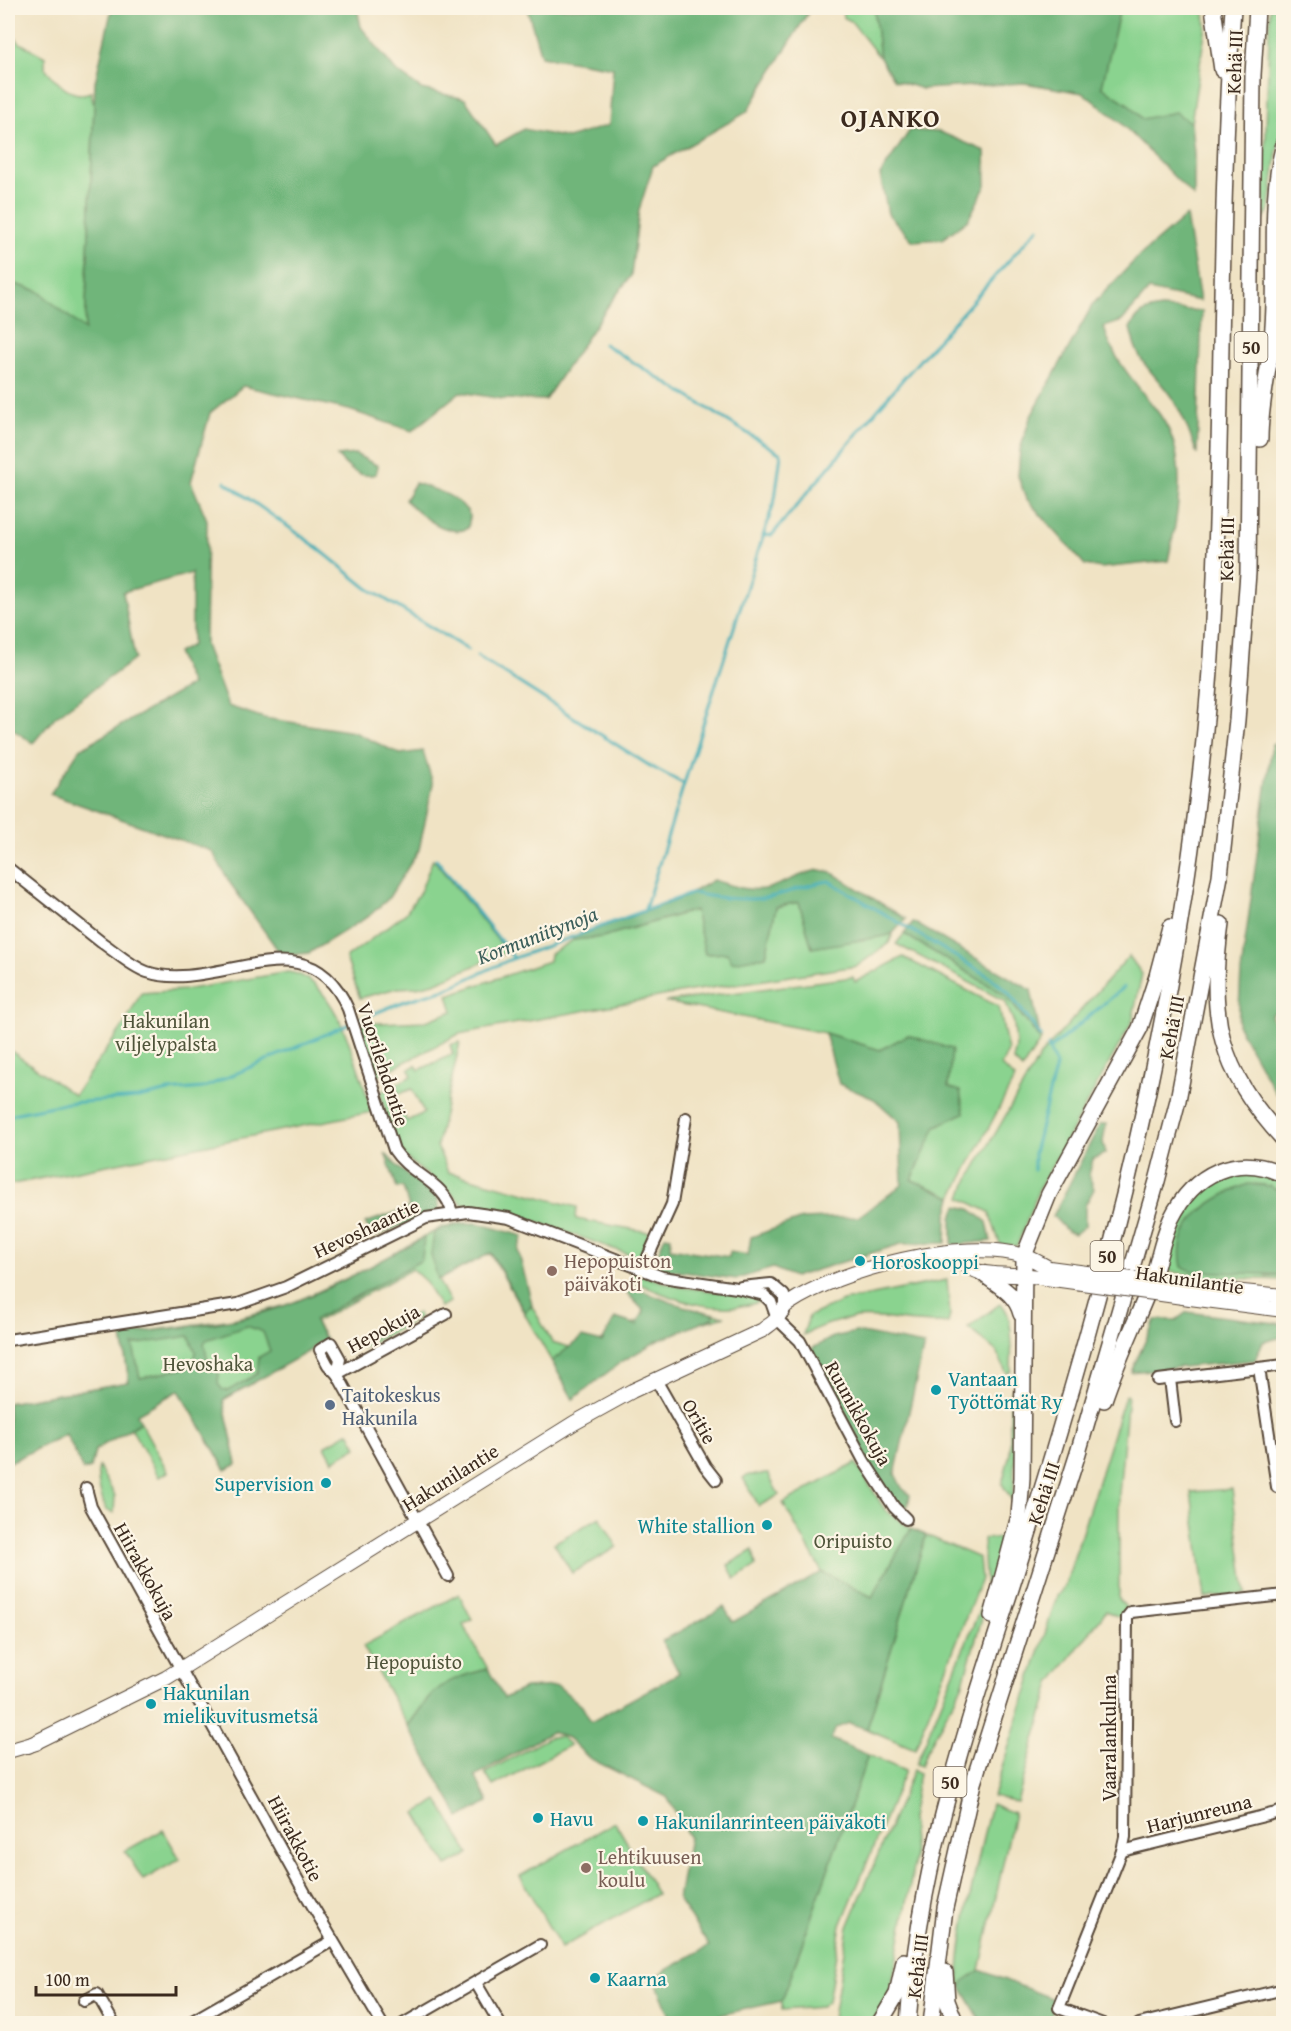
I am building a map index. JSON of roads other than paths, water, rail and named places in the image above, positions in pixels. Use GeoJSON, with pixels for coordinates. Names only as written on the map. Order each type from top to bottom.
{"type":"FeatureCollection","features":[{"type":"Feature","properties":{"kind":"highway"},"geometry":{"type":"LineString","coordinates":[[1213,8],[1228,114]]}},
{"type":"Feature","properties":{"kind":"highway","name":"Kehä III"},"geometry":{"type":"LineString","coordinates":[[908,2024],[921,1917],[936,1840],[952,1776],[990,1650],[1038,1503],[1113,1235],[1148,1088],[1179,933],[1191,855],[1206,715],[1214,589],[1233,8]]}},
{"type":"Feature","properties":{"kind":"highway","name":"Kehä III"},"geometry":{"type":"LineString","coordinates":[[931,2024],[945,1908],[973,1784],[1078,1453],[1154,1192],[1175,1112],[1220,876],[1237,720],[1248,573],[1253,120],[1257,8]]}},
{"type":"Feature","properties":{"kind":"highway"},"geometry":{"type":"LineString","coordinates":[[1253,120],[1261,74],[1265,8]]}},
{"type":"Feature","properties":{"kind":"highway"},"geometry":{"type":"LineString","coordinates":[[1248,573],[1258,512],[1264,384],[1272,339],[1277,177],[1284,144]]}},
{"type":"Feature","properties":{"kind":"highway"},"geometry":{"type":"LineString","coordinates":[[990,1650],[993,1612],[1019,1516],[1024,1454],[1024,1256],[1049,1194],[1140,1028],[1165,947],[1176,892],[1191,855]]}},
{"type":"Feature","properties":{"kind":"highway"},"geometry":{"type":"LineString","coordinates":[[1220,876],[1223,914],[1214,986],[1221,1038],[1242,1087],[1265,1120],[1284,1140]]}},
{"type":"Feature","properties":{"kind":"highway"},"geometry":{"type":"LineString","coordinates":[[1078,1453],[1097,1422],[1124,1345],[1149,1288],[1164,1236],[1184,1198],[1209,1175],[1233,1166],[1263,1166],[1284,1175]]}},
{"type":"Feature","properties":{"kind":"highway"},"geometry":{"type":"LineString","coordinates":[[982,1273],[1005,1289],[1014,1299],[1019,1309],[1023,1329]]}},
{"type":"Feature","properties":{"kind":"highway"},"geometry":{"type":"LineString","coordinates":[[945,1908],[949,1943],[944,1988],[956,2024]]}},
{"type":"Feature","properties":{"kind":"highway"},"geometry":{"type":"LineString","coordinates":[[879,2024],[886,2016],[897,1994],[907,1938],[921,1917]]}},
{"type":"Feature","properties":{"kind":"main road","name":"Hakunilantie"},"geometry":{"type":"LineString","coordinates":[[785,1305],[813,1289],[856,1273],[930,1255],[986,1250],[1024,1256],[1047,1273]]}},
{"type":"Feature","properties":{"kind":"main road","name":"Hakunilantie"},"geometry":{"type":"LineString","coordinates":[[8,1751],[28,1746],[181,1671],[237,1633],[574,1423],[689,1364],[766,1335],[798,1305],[866,1275],[923,1261],[955,1259],[982,1273],[1047,1273],[1191,1293],[1284,1310]]}},
{"type":"Feature","properties":{"kind":"main road","name":"Hakunilantie"},"geometry":{"type":"LineString","coordinates":[[1191,1293],[1284,1296]]}},
{"type":"Feature","properties":{"kind":"main road"},"geometry":{"type":"LineString","coordinates":[[779,1322],[785,1305]]}},
{"type":"Feature","properties":{"kind":"street","name":"Vuorilehdontie"},"geometry":{"type":"LineString","coordinates":[[8,868],[137,968],[170,976],[282,961],[305,963],[330,980],[348,1009],[394,1150],[400,1160],[444,1193],[449,1200],[452,1213]]}},
{"type":"Feature","properties":{"kind":"street"},"geometry":{"type":"LineString","coordinates":[[642,1270],[672,1204],[686,1118]]}},
{"type":"Feature","properties":{"kind":"street","name":"Hevoshaantie"},"geometry":{"type":"LineString","coordinates":[[8,1340],[238,1304],[286,1287],[426,1218],[452,1213],[482,1213],[509,1218],[642,1270],[685,1282],[737,1288],[764,1295],[771,1302],[779,1322]]}},
{"type":"Feature","properties":{"kind":"street","name":"Hevoshaantie"},"geometry":{"type":"LineString","coordinates":[[737,1288],[754,1284],[771,1284],[784,1295],[785,1305]]}},
{"type":"Feature","properties":{"kind":"street","name":"Hepokuja"},"geometry":{"type":"LineString","coordinates":[[446,1314],[337,1374],[448,1576]]}},
{"type":"Feature","properties":{"kind":"street","name":"Ruunikkokuja"},"geometry":{"type":"LineString","coordinates":[[779,1322],[800,1341],[864,1461],[894,1507],[906,1519]]}},
{"type":"Feature","properties":{"kind":"street"},"geometry":{"type":"LineString","coordinates":[[1158,1380],[1284,1365]]}},
{"type":"Feature","properties":{"kind":"street"},"geometry":{"type":"LineString","coordinates":[[1259,1368],[1277,1486]]}},
{"type":"Feature","properties":{"kind":"street"},"geometry":{"type":"LineString","coordinates":[[1170,1379],[1175,1420]]}},
{"type":"Feature","properties":{"kind":"street","name":"Oritie"},"geometry":{"type":"LineString","coordinates":[[656,1380],[705,1466],[716,1479]]}},
{"type":"Feature","properties":{"kind":"street","name":"Hiirakkokuja"},"geometry":{"type":"LineString","coordinates":[[86,1488],[91,1507],[181,1671]]}},
{"type":"Feature","properties":{"kind":"street","name":"Vaaralankulma"},"geometry":{"type":"LineString","coordinates":[[1103,2024],[1059,2007],[1122,1851],[1125,1837],[1126,1617],[1131,1612],[1284,1595]]}},
{"type":"Feature","properties":{"kind":"street","name":"Hiirakkotie"},"geometry":{"type":"LineString","coordinates":[[181,1671],[332,1941],[382,2024]]}},
{"type":"Feature","properties":{"kind":"street","name":"Harjunreuna"},"geometry":{"type":"LineString","coordinates":[[1122,1851],[1284,1811]]}},
{"type":"Feature","properties":{"kind":"street"},"geometry":{"type":"LineString","coordinates":[[187,2024],[332,1941]]}},
{"type":"Feature","properties":{"kind":"street"},"geometry":{"type":"LineString","coordinates":[[403,2024],[540,1945]]}},
{"type":"Feature","properties":{"kind":"street"},"geometry":{"type":"LineString","coordinates":[[476,1983],[500,2024]]}},
{"type":"Feature","properties":{"kind":"street"},"geometry":{"type":"LineString","coordinates":[[1139,2024],[1284,1989]]}},
{"type":"Feature","properties":{"kind":"street"},"geometry":{"type":"LineString","coordinates":[[84,2001],[97,1994],[114,2024]]}},
{"type":"Feature","properties":{"kind":"waterway"},"geometry":{"type":"LineString","coordinates":[[763,536],[772,535],[903,379],[1038,228]]}},
{"type":"Feature","properties":{"kind":"waterway"},"geometry":{"type":"LineString","coordinates":[[604,344],[781,454],[775,499],[684,784]]}},
{"type":"Feature","properties":{"kind":"waterway"},"geometry":{"type":"LineString","coordinates":[[225,482],[314,545],[367,588],[468,650]]}},
{"type":"Feature","properties":{"kind":"waterway"},"geometry":{"type":"LineString","coordinates":[[477,656],[650,766],[684,784],[645,909]]}},
{"type":"Feature","properties":{"kind":"waterway"},"geometry":{"type":"LineString","coordinates":[[436,859],[514,958]]}},
{"type":"Feature","properties":{"kind":"waterway","name":"Kormuniitynoja"},"geometry":{"type":"LineString","coordinates":[[355,1021],[405,1001],[446,989],[509,960],[693,893],[722,898],[755,899],[829,881],[990,977],[1008,992],[1041,1036]]}},
{"type":"Feature","properties":{"kind":"waterway"},"geometry":{"type":"LineString","coordinates":[[1050,1049],[1124,987]]}},
{"type":"Feature","properties":{"kind":"waterway","name":"Kormuniitynoja"},"geometry":{"type":"LineString","coordinates":[[8,1117],[17,1113],[68,1103],[138,1098],[169,1091],[203,1088],[349,1024]]}},
{"type":"Feature","properties":{"kind":"waterway"},"geometry":{"type":"LineString","coordinates":[[1034,1170],[1034,1153],[1056,1066],[1048,1046]]}},
{"type":"Feature","properties":{"kind":"place","name":"Horoskooppi"},"geometry":{"type":"Point","coordinates":[860,1261]}},
{"type":"Feature","properties":{"kind":"place","name":"Hepopuiston päiväkoti"},"geometry":{"type":"Point","coordinates":[552,1271]}},
{"type":"Feature","properties":{"kind":"place","name":"Vantaan Työttömät Ry"},"geometry":{"type":"Point","coordinates":[936,1390]}},
{"type":"Feature","properties":{"kind":"place","name":"Taitokeskus Hakunila"},"geometry":{"type":"Point","coordinates":[330,1405]}},
{"type":"Feature","properties":{"kind":"place","name":"Supervision"},"geometry":{"type":"Point","coordinates":[326,1483]}},
{"type":"Feature","properties":{"kind":"place","name":"White stallion"},"geometry":{"type":"Point","coordinates":[767,1525]}},
{"type":"Feature","properties":{"kind":"place","name":"Hakunilan mielikuvitusmetsä"},"geometry":{"type":"Point","coordinates":[151,1704]}},
{"type":"Feature","properties":{"kind":"place","name":"Havu"},"geometry":{"type":"Point","coordinates":[538,1818]}},
{"type":"Feature","properties":{"kind":"place","name":"Hakunilanrinteen päiväkoti"},"geometry":{"type":"Point","coordinates":[643,1821]}},
{"type":"Feature","properties":{"kind":"place","name":"Lehtikuusen koulu"},"geometry":{"type":"Point","coordinates":[586,1868]}},
{"type":"Feature","properties":{"kind":"place","name":"Kaarna"},"geometry":{"type":"Point","coordinates":[595,1978]}},
{"type":"Feature","properties":{"kind":"district","name":"OJANKO"},"geometry":{"type":"Point","coordinates":[891,117]}},
{"type":"Feature","properties":{"kind":"park label","name":"Hakunilan viljelypalsta"},"geometry":{"type":"Point","coordinates":[166,1032]}},
{"type":"Feature","properties":{"kind":"park label","name":"Hevoshaka"},"geometry":{"type":"Point","coordinates":[208,1363]}},
{"type":"Feature","properties":{"kind":"park label","name":"Oripuisto"},"geometry":{"type":"Point","coordinates":[853,1540]}},
{"type":"Feature","properties":{"kind":"park label","name":"Hepopuisto"},"geometry":{"type":"Point","coordinates":[414,1661]}}]}
